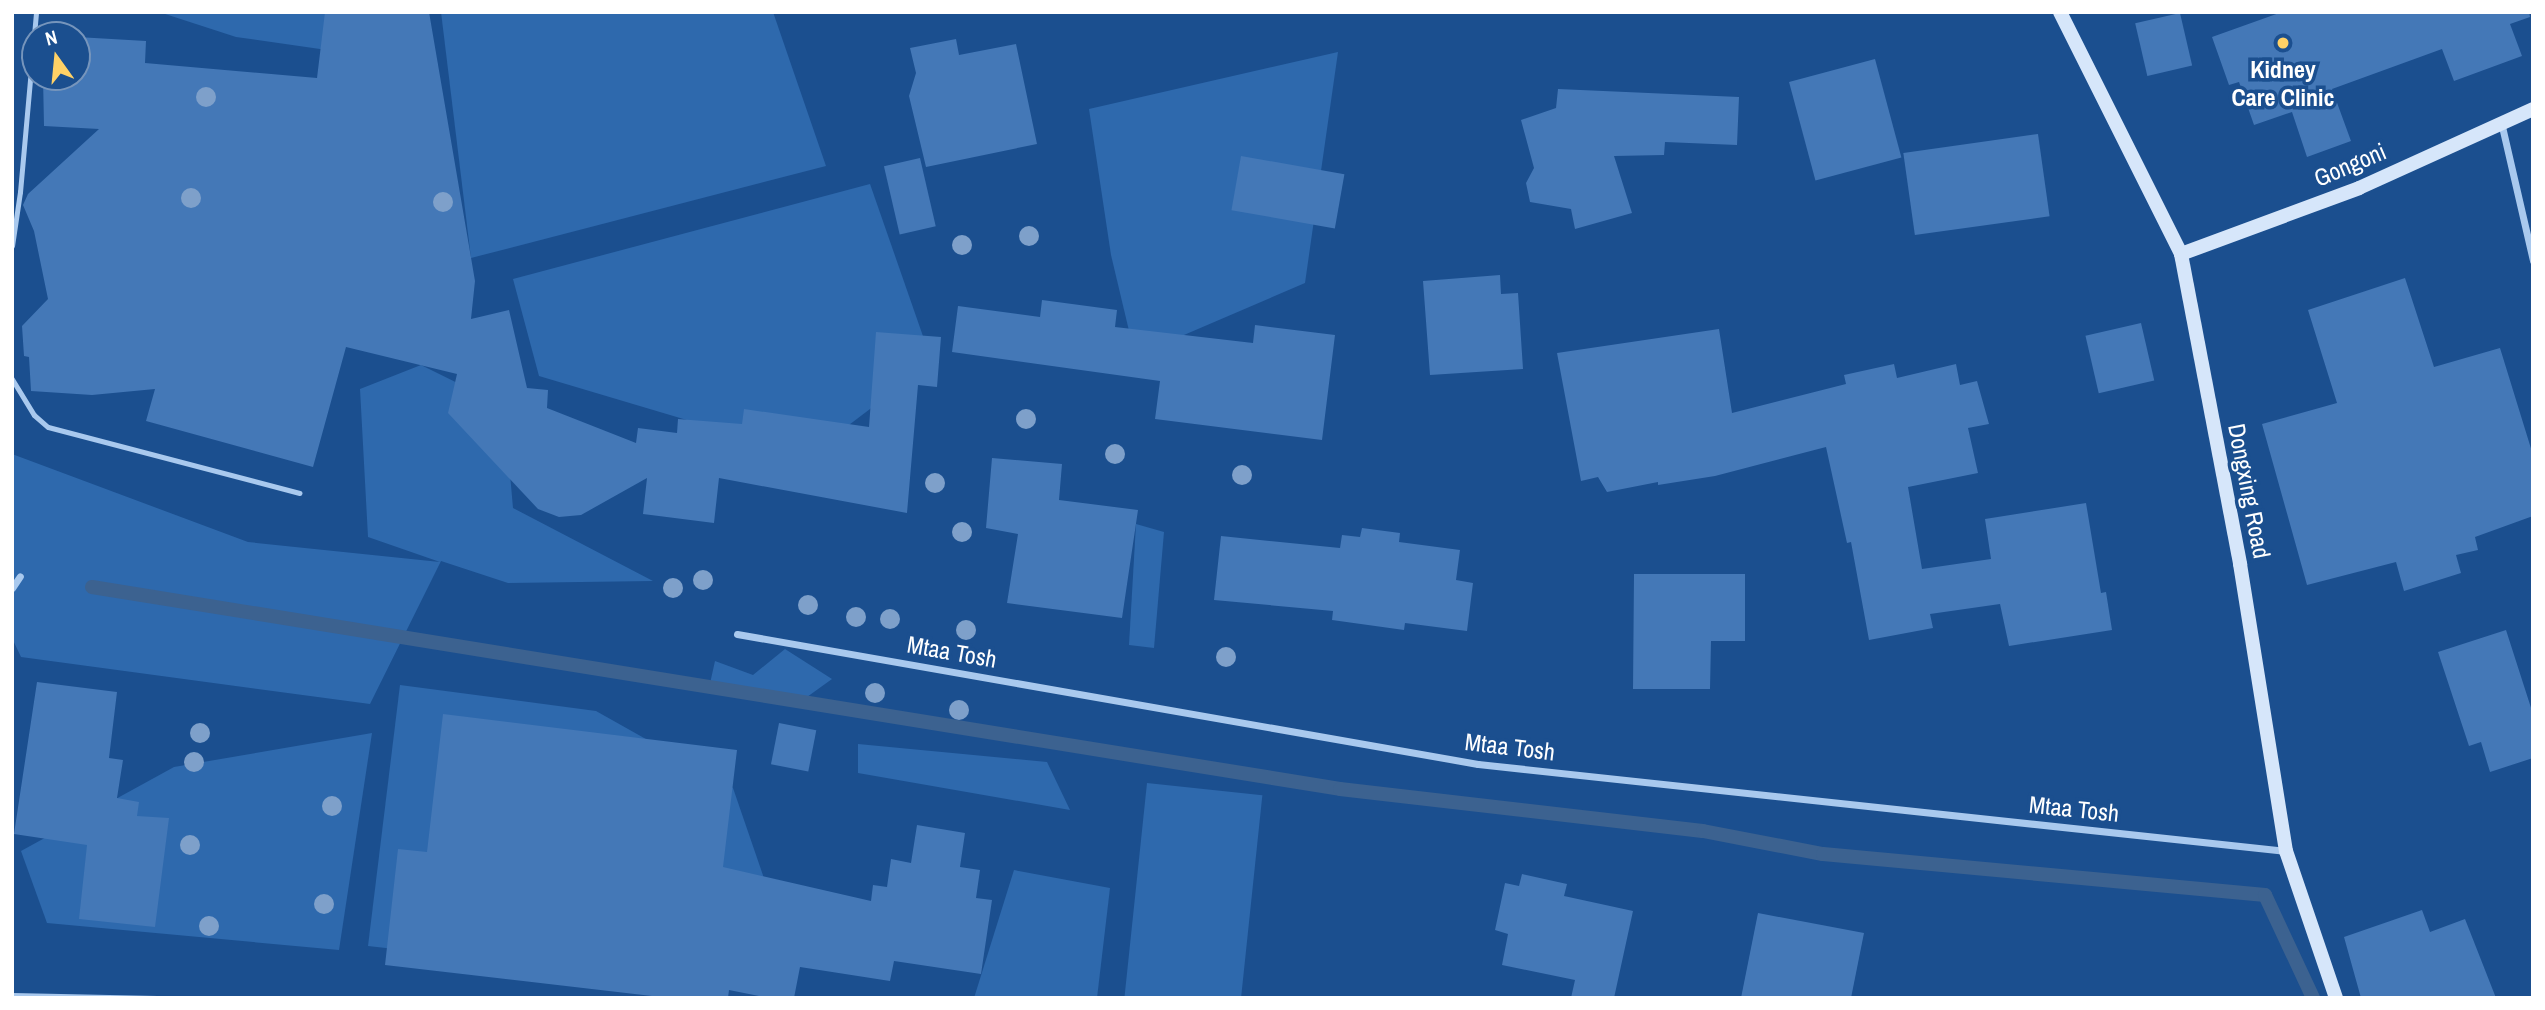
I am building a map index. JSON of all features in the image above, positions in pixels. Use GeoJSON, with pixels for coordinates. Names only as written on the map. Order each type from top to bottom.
{"type":"FeatureCollection","features":[{"type":"Feature","properties":{"kind":"street","name":"Dongxing Road"},"geometry":{"type":"LineString","coordinates":[[2060,12],[2181,254],[2240,564],[2286,851],[2336,998]]}},
{"type":"Feature","properties":{"kind":"street","name":"Gongoni"},"geometry":{"type":"LineString","coordinates":[[2181,254],[2359,188],[2533,108]]}},
{"type":"Feature","properties":{"kind":"street"},"geometry":{"type":"LineString","coordinates":[[2501,122],[2533,261]]}},
{"type":"Feature","properties":{"kind":"street"},"geometry":{"type":"LineString","coordinates":[[12,588],[20,576]]}},
{"type":"Feature","properties":{"kind":"street","name":"Mtaa Tosh"},"geometry":{"type":"LineString","coordinates":[[737,634],[1478,764],[2286,851]]}},
{"type":"Feature","properties":{"kind":"lane"},"geometry":{"type":"LineString","coordinates":[[12,246],[20,192],[36,12]]}},
{"type":"Feature","properties":{"kind":"lane"},"geometry":{"type":"LineString","coordinates":[[12,379],[34,415],[48,427],[299,493]]}},
{"type":"Feature","properties":{"kind":"lane"},"geometry":{"type":"LineString","coordinates":[[12,995],[157,998]]}},
{"type":"Feature","properties":{"kind":"shaded area"},"geometry":{"type":"Polygon","coordinates":[[[159,12],[425,12],[438,66],[236,37],[159,12]]]}},
{"type":"Feature","properties":{"kind":"shaded area"},"geometry":{"type":"Polygon","coordinates":[[[441,12],[773,12],[826,166],[471,258],[441,12]]]}},
{"type":"Feature","properties":{"kind":"shaded area"},"geometry":{"type":"Polygon","coordinates":[[[1338,52],[1305,283],[1135,356],[1111,255],[1089,109],[1338,52]]]}},
{"type":"Feature","properties":{"kind":"shaded area"},"geometry":{"type":"Polygon","coordinates":[[[870,184],[932,362],[808,456],[539,376],[513,279],[870,184]]]}},
{"type":"Feature","properties":{"kind":"shaded area"},"geometry":{"type":"Polygon","coordinates":[[[421,365],[504,406],[513,508],[653,581],[508,583],[441,561],[370,704],[21,657],[12,638],[12,454],[248,542],[440,562],[368,537],[360,389],[421,365]]]}},
{"type":"Feature","properties":{"kind":"shaded area"},"geometry":{"type":"Polygon","coordinates":[[[1136,524],[1164,532],[1154,648],[1129,645],[1136,524]]]}},
{"type":"Feature","properties":{"kind":"shaded area"},"geometry":{"type":"Polygon","coordinates":[[[785,649],[832,679],[807,697],[709,688],[715,661],[753,675],[785,649]]]}},
{"type":"Feature","properties":{"kind":"shaded area"},"geometry":{"type":"Polygon","coordinates":[[[400,685],[596,711],[733,788],[768,890],[688,982],[368,946],[400,685]]]}},
{"type":"Feature","properties":{"kind":"shaded area"},"geometry":{"type":"Polygon","coordinates":[[[372,733],[339,950],[47,923],[21,851],[174,767],[372,733]]]}},
{"type":"Feature","properties":{"kind":"shaded area"},"geometry":{"type":"Polygon","coordinates":[[[858,744],[1047,762],[1070,810],[858,773],[858,744]]]}},
{"type":"Feature","properties":{"kind":"shaded area"},"geometry":{"type":"Polygon","coordinates":[[[1147,783],[1262,795],[1241,998],[1124,998],[1147,783]]]}},
{"type":"Feature","properties":{"kind":"shaded area"},"geometry":{"type":"Polygon","coordinates":[[[1014,870],[1110,888],[1097,998],[974,998],[1014,870]]]}},
{"type":"Feature","properties":{"kind":"building"},"geometry":{"type":"Polygon","coordinates":[[[325,12],[429,12],[475,281],[471,319],[509,310],[527,388],[548,390],[547,408],[636,443],[638,428],[677,433],[678,419],[742,424],[744,409],[869,427],[876,332],[941,337],[937,387],[918,385],[907,513],[719,478],[714,523],[643,514],[647,478],[581,515],[559,517],[538,509],[448,413],[457,374],[346,347],[313,467],[146,421],[155,389],[92,395],[31,391],[29,357],[24,356],[22,326],[48,299],[34,231],[23,205],[28,194],[99,129],[44,126],[43,91],[91,91],[91,38],[146,41],[145,63],[317,78],[325,12]]]}},
{"type":"Feature","properties":{"kind":"building"},"geometry":{"type":"Polygon","coordinates":[[[2282,12],[2529,12],[2530,17],[2510,24],[2522,56],[2454,81],[2442,49],[2332,89],[2351,141],[2307,157],[2292,112],[2254,125],[2239,82],[2229,85],[2212,37],[2282,12]]]}},
{"type":"Feature","properties":{"kind":"building"},"geometry":{"type":"Polygon","coordinates":[[[2180,13],[2192,66],[2147,76],[2135,23],[2180,13]]]}},
{"type":"Feature","properties":{"kind":"building"},"geometry":{"type":"Polygon","coordinates":[[[956,39],[959,55],[1016,44],[1037,144],[926,167],[909,96],[916,73],[910,48],[956,39]]]}},
{"type":"Feature","properties":{"kind":"building"},"geometry":{"type":"Polygon","coordinates":[[[1875,59],[1901,158],[1815,181],[1789,82],[1875,59]]]}},
{"type":"Feature","properties":{"kind":"building"},"geometry":{"type":"Polygon","coordinates":[[[1558,89],[1739,97],[1737,145],[1665,142],[1664,155],[1614,156],[1632,213],[1575,229],[1571,209],[1530,202],[1526,183],[1534,168],[1521,120],[1556,108],[1558,89]]]}},
{"type":"Feature","properties":{"kind":"building"},"geometry":{"type":"Polygon","coordinates":[[[2038,134],[2050,216],[1915,235],[1903,153],[2038,134]]]}},
{"type":"Feature","properties":{"kind":"building"},"geometry":{"type":"Polygon","coordinates":[[[1241,156],[1344,174],[1335,228],[1231,210],[1241,156]]]}},
{"type":"Feature","properties":{"kind":"building"},"geometry":{"type":"Polygon","coordinates":[[[920,158],[936,226],[900,235],[884,166],[920,158]]]}},
{"type":"Feature","properties":{"kind":"building"},"geometry":{"type":"Polygon","coordinates":[[[1500,275],[1501,294],[1518,293],[1523,369],[1430,375],[1423,281],[1500,275]]]}},
{"type":"Feature","properties":{"kind":"building"},"geometry":{"type":"Polygon","coordinates":[[[2405,278],[2434,367],[2500,348],[2533,455],[2533,516],[2475,537],[2478,550],[2456,555],[2461,573],[2404,591],[2396,562],[2307,585],[2262,424],[2337,403],[2308,310],[2405,278]]]}},
{"type":"Feature","properties":{"kind":"building"},"geometry":{"type":"Polygon","coordinates":[[[1042,300],[1117,310],[1115,327],[1253,343],[1255,325],[1335,335],[1322,440],[1155,419],[1160,381],[952,352],[958,306],[1040,317],[1042,300]]]}},
{"type":"Feature","properties":{"kind":"building"},"geometry":{"type":"Polygon","coordinates":[[[2141,323],[2154,380],[2099,393],[2085,336],[2141,323]]]}},
{"type":"Feature","properties":{"kind":"building"},"geometry":{"type":"Polygon","coordinates":[[[1719,329],[1732,413],[1846,384],[1844,375],[1894,364],[1897,378],[1956,364],[1960,385],[1977,381],[1989,424],[1968,428],[1978,473],[1908,487],[1922,569],[1991,559],[1985,519],[2086,503],[2101,593],[2106,592],[2112,630],[2009,646],[2000,604],[1930,614],[1933,628],[1869,640],[1851,542],[1847,543],[1826,447],[1715,476],[1658,485],[1658,482],[1607,492],[1598,477],[1581,481],[1557,353],[1719,329]]]}},
{"type":"Feature","properties":{"kind":"building"},"geometry":{"type":"Polygon","coordinates":[[[992,458],[1062,464],[1059,500],[1138,510],[1122,618],[1007,603],[1018,534],[986,528],[992,458]]]}},
{"type":"Feature","properties":{"kind":"building"},"geometry":{"type":"Polygon","coordinates":[[[1362,528],[1400,533],[1399,542],[1460,550],[1456,580],[1473,583],[1467,631],[1405,623],[1404,630],[1332,620],[1333,611],[1214,600],[1221,536],[1340,548],[1342,535],[1360,537],[1362,528]]]}},
{"type":"Feature","properties":{"kind":"building"},"geometry":{"type":"Polygon","coordinates":[[[1634,574],[1745,574],[1745,641],[1711,641],[1710,689],[1633,689],[1634,574]]]}},
{"type":"Feature","properties":{"kind":"building"},"geometry":{"type":"Polygon","coordinates":[[[2506,630],[2533,714],[2533,758],[2490,772],[2481,742],[2469,746],[2438,652],[2506,630]]]}},
{"type":"Feature","properties":{"kind":"building"},"geometry":{"type":"Polygon","coordinates":[[[37,682],[117,692],[109,758],[123,760],[117,798],[139,802],[137,816],[169,818],[155,927],[79,919],[87,845],[14,834],[37,682]]]}},
{"type":"Feature","properties":{"kind":"building"},"geometry":{"type":"Polygon","coordinates":[[[443,714],[737,750],[723,867],[871,901],[873,885],[887,887],[891,859],[911,863],[917,825],[965,833],[960,867],[980,870],[976,898],[992,900],[981,974],[894,961],[890,981],[800,967],[794,998],[769,998],[729,990],[728,998],[669,998],[385,965],[398,849],[427,852],[443,714]]]}},
{"type":"Feature","properties":{"kind":"building"},"geometry":{"type":"Polygon","coordinates":[[[779,723],[816,730],[808,771],[771,764],[779,723]]]}},
{"type":"Feature","properties":{"kind":"building"},"geometry":{"type":"Polygon","coordinates":[[[1522,874],[1567,884],[1564,896],[1633,911],[1614,998],[1571,998],[1575,980],[1502,965],[1508,934],[1495,930],[1505,883],[1519,886],[1522,874]]]}},
{"type":"Feature","properties":{"kind":"building"},"geometry":{"type":"Polygon","coordinates":[[[2422,910],[2430,932],[2465,919],[2496,998],[2361,998],[2344,937],[2422,910]]]}},
{"type":"Feature","properties":{"kind":"building"},"geometry":{"type":"Polygon","coordinates":[[[1758,913],[1864,933],[1851,998],[1741,998],[1758,913]]]}},
{"type":"Feature","properties":{"kind":"waterway"},"geometry":{"type":"LineString","coordinates":[[92,587],[1340,789],[1703,831],[1823,854],[2265,895],[2313,998]]}},
{"type":"Feature","properties":{"kind":"place","name":"Kidney Care Clinic"},"geometry":{"type":"Point","coordinates":[2283,43]}}]}
